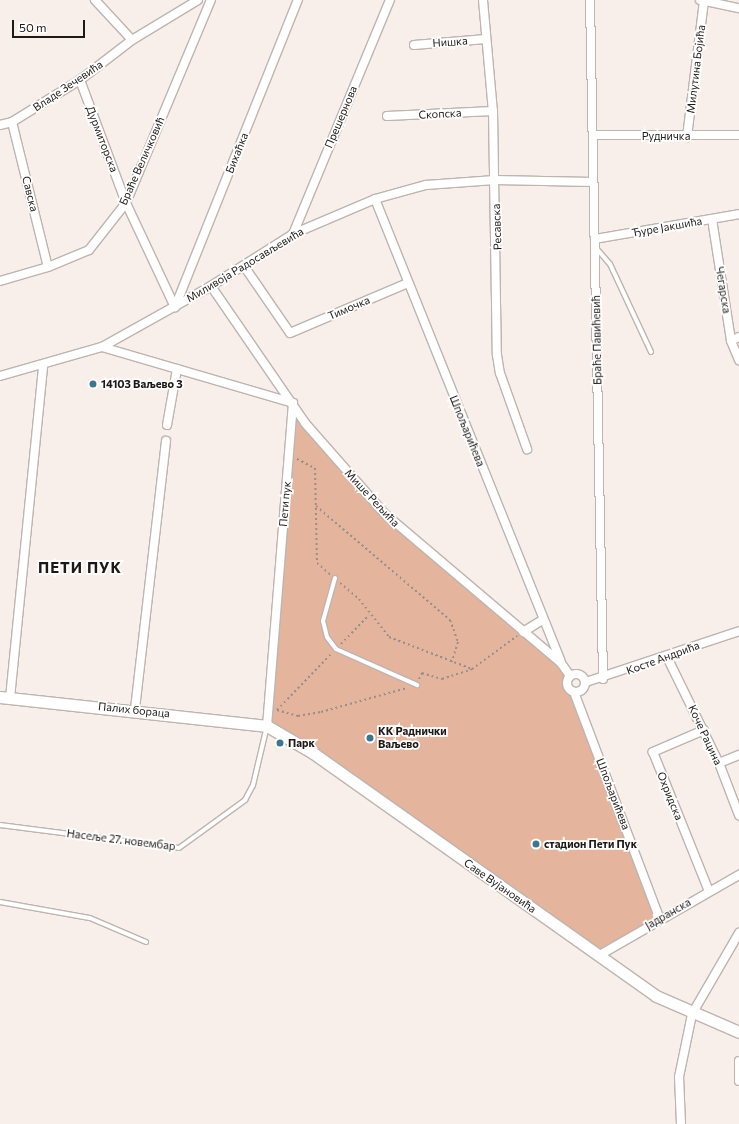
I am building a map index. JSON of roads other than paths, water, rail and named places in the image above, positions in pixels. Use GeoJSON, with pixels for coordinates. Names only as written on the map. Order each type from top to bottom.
{"type":"FeatureCollection","features":[{"type":"Feature","properties":{"kind":"street"},"geometry":{"type":"LineString","coordinates":[[95,0],[132,40]]}},
{"type":"Feature","properties":{"kind":"street","name":"Владе Зечевића"},"geometry":{"type":"LineString","coordinates":[[0,126],[12,122],[80,80],[132,40],[198,0]]}},
{"type":"Feature","properties":{"kind":"street","name":"Браће Величковић"},"geometry":{"type":"LineString","coordinates":[[0,281],[48,267],[89,250],[126,203],[211,0]]}},
{"type":"Feature","properties":{"kind":"street","name":"Бихаћка"},"geometry":{"type":"LineString","coordinates":[[176,307],[298,0]]}},
{"type":"Feature","properties":{"kind":"street","name":"Прешернова"},"geometry":{"type":"LineString","coordinates":[[293,234],[390,0]]}},
{"type":"Feature","properties":{"kind":"street","name":"Ресавска"},"geometry":{"type":"LineString","coordinates":[[483,0],[493,111],[496,180],[497,355],[500,373],[527,449]]}},
{"type":"Feature","properties":{"kind":"street","name":"Браће Павићевић"},"geometry":{"type":"LineString","coordinates":[[590,0],[593,182],[596,248],[603,679]]}},
{"type":"Feature","properties":{"kind":"street"},"geometry":{"type":"LineString","coordinates":[[702,1],[739,8]]}},
{"type":"Feature","properties":{"kind":"street","name":"Милутина Бојића"},"geometry":{"type":"LineString","coordinates":[[687,137],[702,1]]}},
{"type":"Feature","properties":{"kind":"street","name":"Нишка"},"geometry":{"type":"LineString","coordinates":[[414,45],[486,39]]}},
{"type":"Feature","properties":{"kind":"street","name":"Дурмиторска"},"geometry":{"type":"LineString","coordinates":[[80,80],[126,203],[176,307]]}},
{"type":"Feature","properties":{"kind":"street","name":"Скопска"},"geometry":{"type":"LineString","coordinates":[[387,116],[493,111]]}},
{"type":"Feature","properties":{"kind":"street","name":"Савска"},"geometry":{"type":"LineString","coordinates":[[12,122],[48,267]]}},
{"type":"Feature","properties":{"kind":"street","name":"Рудничка"},"geometry":{"type":"LineString","coordinates":[[593,135],[687,137],[739,135]]}},
{"type":"Feature","properties":{"kind":"street","name":"Миливоја Радосављевића"},"geometry":{"type":"LineString","coordinates":[[0,376],[43,366],[102,347],[176,307],[244,266],[293,234],[375,199],[426,185],[496,180],[593,182]]}},
{"type":"Feature","properties":{"kind":"street","name":"Шпољарићева"},"geometry":{"type":"LineString","coordinates":[[375,199],[542,620],[561,663]]}},
{"type":"Feature","properties":{"kind":"street","name":"Ђуре Јакшића"},"geometry":{"type":"LineString","coordinates":[[595,239],[739,214]]}},
{"type":"Feature","properties":{"kind":"street","name":"Чегарска"},"geometry":{"type":"LineString","coordinates":[[712,219],[731,341],[739,360]]}},
{"type":"Feature","properties":{"kind":"street","name":"Тимочка"},"geometry":{"type":"LineString","coordinates":[[244,266],[290,333],[408,283]]}},
{"type":"Feature","properties":{"kind":"street","name":"Мише Рељића"},"geometry":{"type":"LineString","coordinates":[[211,286],[293,403],[305,424],[384,513],[561,663],[570,676]]}},
{"type":"Feature","properties":{"kind":"street"},"geometry":{"type":"LineString","coordinates":[[731,341],[739,337]]}},
{"type":"Feature","properties":{"kind":"street"},"geometry":{"type":"LineString","coordinates":[[102,347],[293,403]]}},
{"type":"Feature","properties":{"kind":"street"},"geometry":{"type":"LineString","coordinates":[[5,697],[43,366]]}},
{"type":"Feature","properties":{"kind":"street"},"geometry":{"type":"LineString","coordinates":[[166,425],[177,369]]}},
{"type":"Feature","properties":{"kind":"street","name":"Пети пук"},"geometry":{"type":"LineString","coordinates":[[267,726],[293,403]]}},
{"type":"Feature","properties":{"kind":"street"},"geometry":{"type":"LineString","coordinates":[[135,709],[166,442]]}},
{"type":"Feature","properties":{"kind":"street"},"geometry":{"type":"LineString","coordinates":[[523,632],[542,620]]}},
{"type":"Feature","properties":{"kind":"street","name":"Косте Андрића"},"geometry":{"type":"LineString","coordinates":[[586,682],[603,679],[739,631]]}},
{"type":"Feature","properties":{"kind":"street","name":"Коче Рацина"},"geometry":{"type":"LineString","coordinates":[[667,657],[704,730],[719,763],[739,815]]}},
{"type":"Feature","properties":{"kind":"street"},"geometry":{"type":"LineString","coordinates":[[579,674],[586,682],[582,690],[574,692],[568,686],[570,676],[579,674]]}},
{"type":"Feature","properties":{"kind":"street","name":"Шпољарићева"},"geometry":{"type":"LineString","coordinates":[[574,692],[660,919]]}},
{"type":"Feature","properties":{"kind":"street","name":"Палих бораца"},"geometry":{"type":"LineString","coordinates":[[5,697],[135,709],[267,726]]}},
{"type":"Feature","properties":{"kind":"street","name":"Саве Вујановића"},"geometry":{"type":"LineString","coordinates":[[267,726],[313,753],[656,996],[692,1014],[739,1032]]}},
{"type":"Feature","properties":{"kind":"street","name":"Охридска"},"geometry":{"type":"LineString","coordinates":[[704,730],[653,752],[709,891]]}},
{"type":"Feature","properties":{"kind":"street"},"geometry":{"type":"LineString","coordinates":[[719,763],[739,755]]}},
{"type":"Feature","properties":{"kind":"street","name":"Јадранска"},"geometry":{"type":"LineString","coordinates":[[598,956],[739,875]]}},
{"type":"Feature","properties":{"kind":"street"},"geometry":{"type":"LineString","coordinates":[[681,1124],[679,1077],[692,1014],[739,933]]}},
{"type":"Feature","properties":{"kind":"street"},"geometry":{"type":"LineString","coordinates":[[739,1061],[739,1081]]}},
{"type":"Feature","properties":{"kind":"lane"},"geometry":{"type":"LineString","coordinates":[[596,248],[610,264],[650,352]]}},
{"type":"Feature","properties":{"kind":"lane"},"geometry":{"type":"LineString","coordinates":[[335,578],[323,621],[327,637],[336,649],[417,685]]}},
{"type":"Feature","properties":{"kind":"lane","name":"Насеље 27. новембар"},"geometry":{"type":"LineString","coordinates":[[0,825],[179,848],[245,800],[253,785],[267,726]]}},
{"type":"Feature","properties":{"kind":"lane"},"geometry":{"type":"LineString","coordinates":[[0,902],[90,918],[146,942]]}},
{"type":"Feature","properties":{"kind":"place","name":"14103 Ваљево 3"},"geometry":{"type":"Point","coordinates":[93,384]}},
{"type":"Feature","properties":{"kind":"place","name":"КК Раднички Ваљево"},"geometry":{"type":"Point","coordinates":[370,738]}},
{"type":"Feature","properties":{"kind":"place","name":"Парк"},"geometry":{"type":"Point","coordinates":[280,743]}},
{"type":"Feature","properties":{"kind":"place","name":"стадион Пети Пук"},"geometry":{"type":"Point","coordinates":[536,844]}},
{"type":"Feature","properties":{"kind":"district","name":"ПЕТИ ПУК"},"geometry":{"type":"Point","coordinates":[80,568]}}]}
